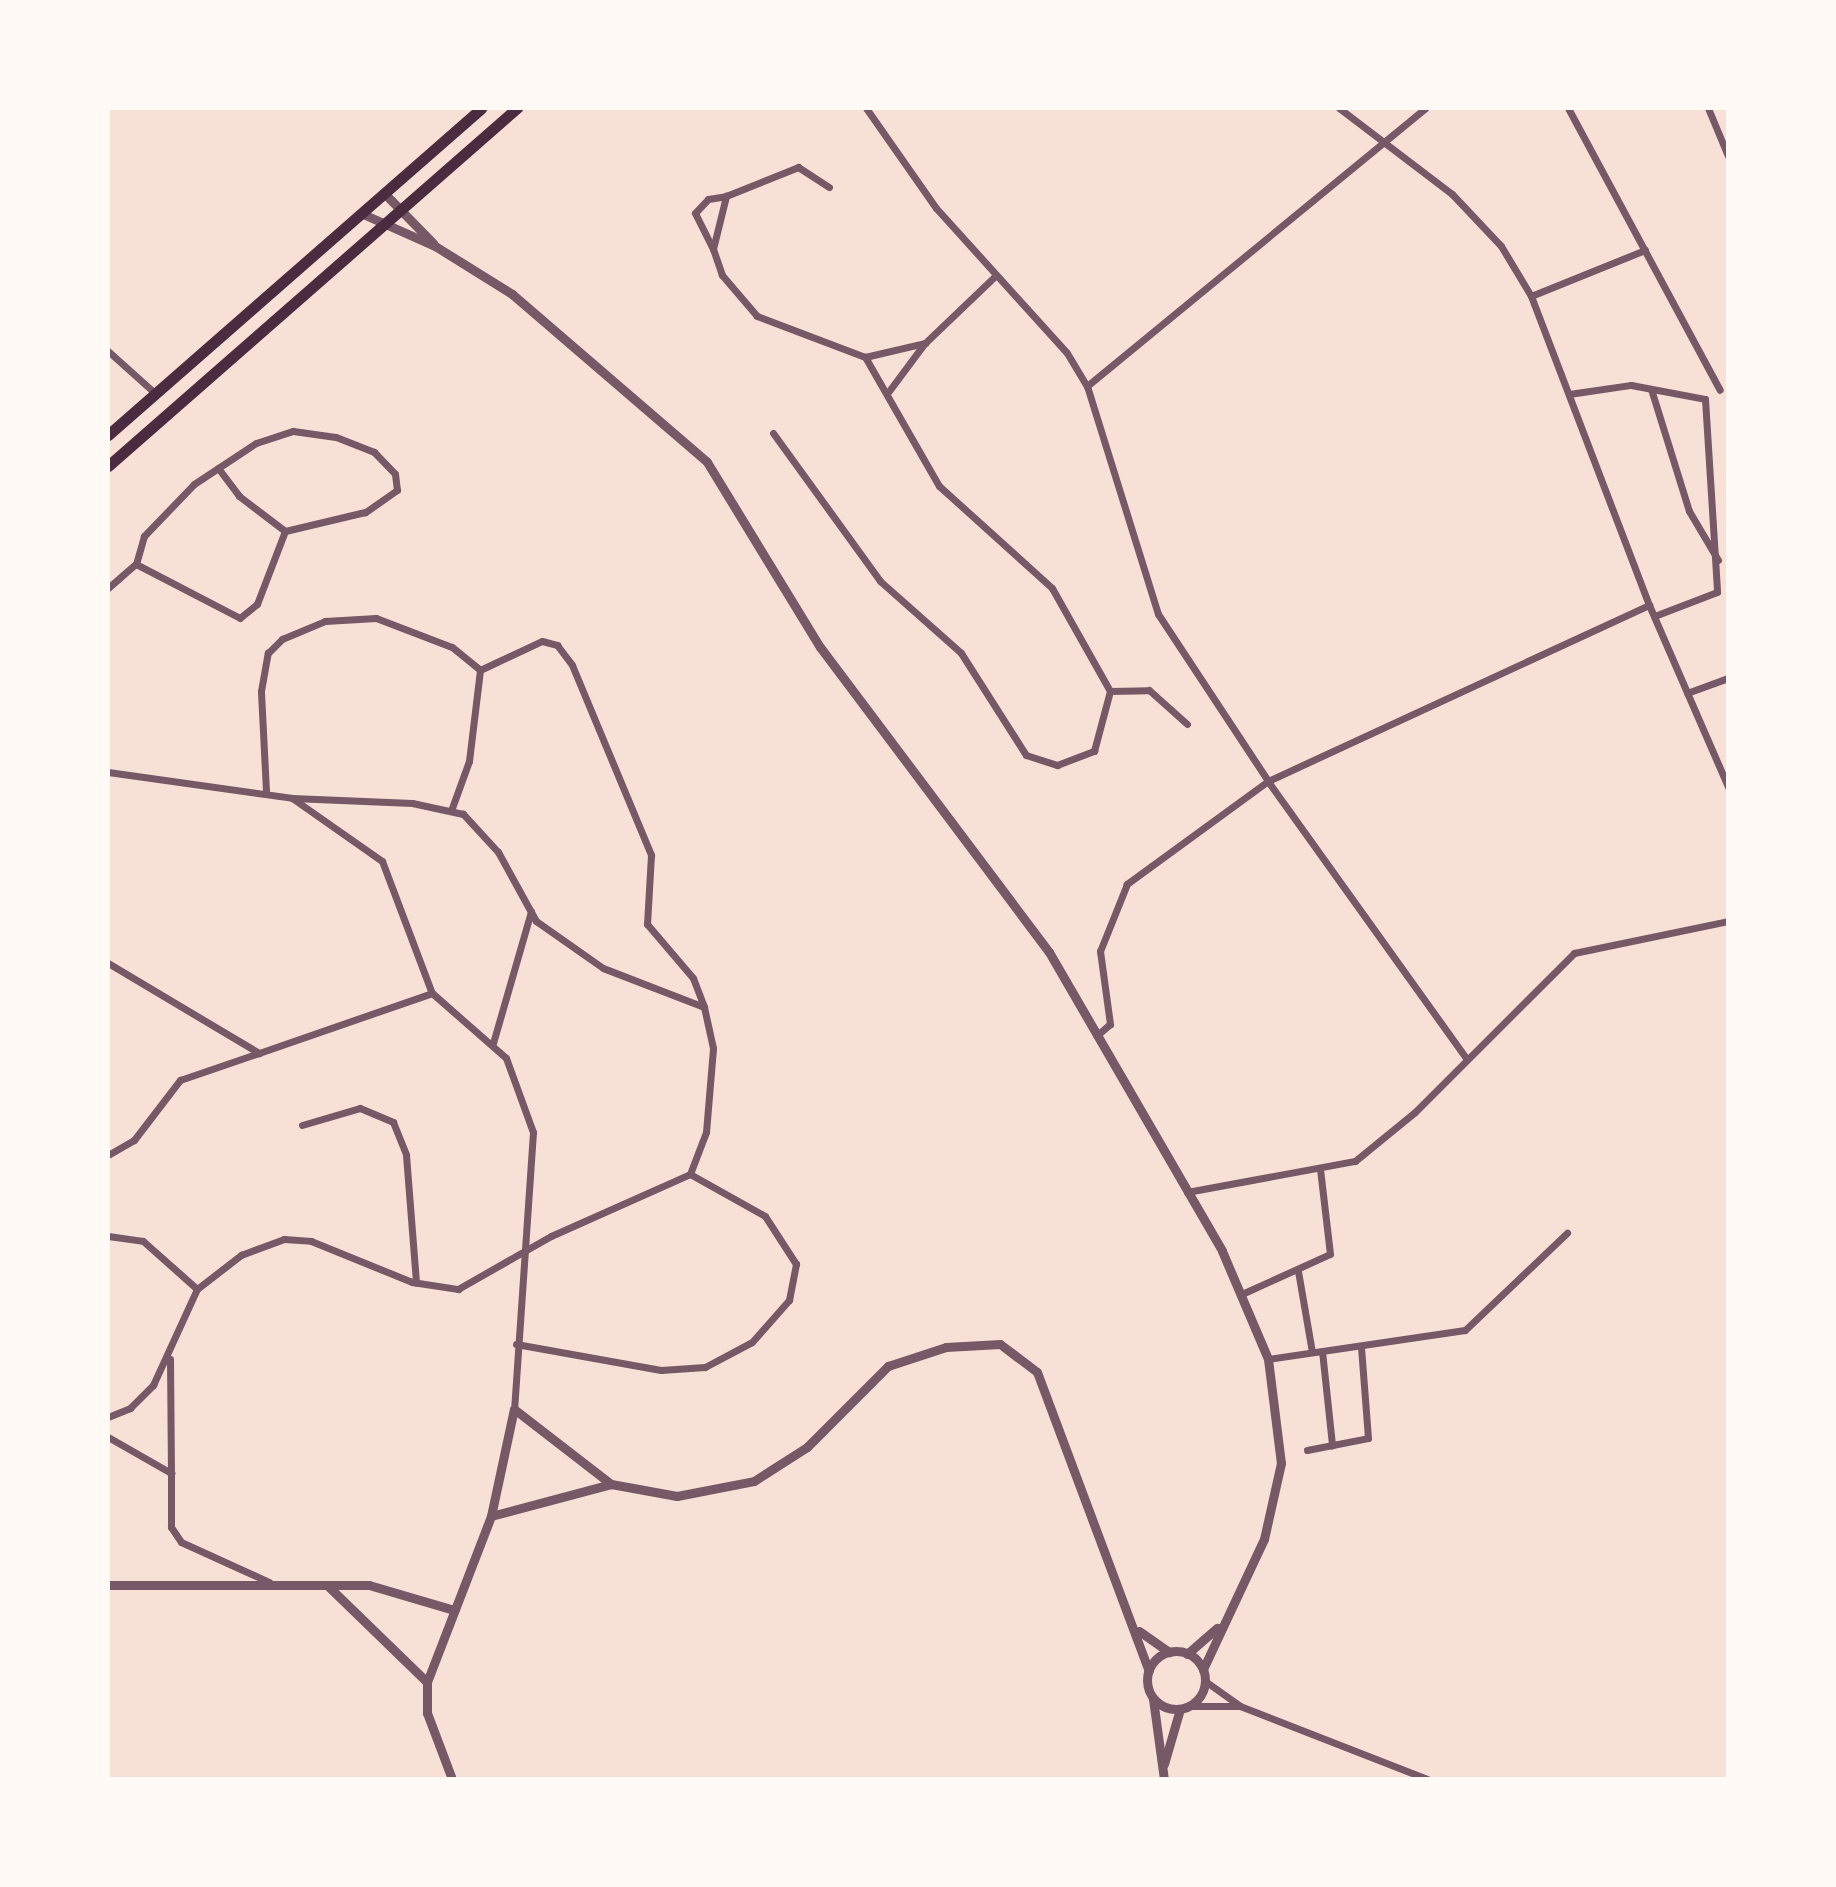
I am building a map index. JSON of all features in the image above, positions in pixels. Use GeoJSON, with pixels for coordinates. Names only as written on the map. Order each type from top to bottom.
{"type":"FeatureCollection","features":[{"type":"Feature","properties":{"kind":"main road"},"geometry":{"type":"LineString","coordinates":[[108,435],[481,108]]}},
{"type":"Feature","properties":{"kind":"main road"},"geometry":{"type":"LineString","coordinates":[[108,466],[517,108]]}},
{"type":"Feature","properties":{"kind":"street"},"geometry":{"type":"LineString","coordinates":[[866,108],[995,276],[1067,353],[1087,386],[1158,614],[1268,781],[1466,1058]]}},
{"type":"Feature","properties":{"kind":"street"},"geometry":{"type":"LineString","coordinates":[[1339,108],[1480,221],[1531,296],[1649,605],[1728,787]]}},
{"type":"Feature","properties":{"kind":"street"},"geometry":{"type":"LineString","coordinates":[[1087,386],[1386,145],[1425,108]]}},
{"type":"Feature","properties":{"kind":"street"},"geometry":{"type":"LineString","coordinates":[[1568,108],[1720,390]]}},
{"type":"Feature","properties":{"kind":"street"},"geometry":{"type":"LineString","coordinates":[[1708,108],[1728,156]]}},
{"type":"Feature","properties":{"kind":"street"},"geometry":{"type":"LineString","coordinates":[[773,433],[880,581],[969,664],[1026,755],[1057,765],[1089,756],[1105,732],[1110,691],[1052,588],[921,463],[889,391],[865,357],[743,307],[695,213],[708,199],[726,196],[798,167],[829,187]]}},
{"type":"Feature","properties":{"kind":"street"},"geometry":{"type":"LineString","coordinates":[[385,194],[435,246],[551,323],[707,462],[820,647],[1049,952],[1244,1293],[1268,1359],[1279,1420],[1278,1487],[1264,1539],[1220,1626],[1203,1669],[1205,1681],[1240,1706],[1427,1779]]}},
{"type":"Feature","properties":{"kind":"street"},"geometry":{"type":"LineString","coordinates":[[713,249],[726,196]]}},
{"type":"Feature","properties":{"kind":"street"},"geometry":{"type":"LineString","coordinates":[[363,214],[382,228],[435,246]]}},
{"type":"Feature","properties":{"kind":"street"},"geometry":{"type":"LineString","coordinates":[[1531,296],[1645,250]]}},
{"type":"Feature","properties":{"kind":"street"},"geometry":{"type":"LineString","coordinates":[[889,391],[925,343],[995,276]]}},
{"type":"Feature","properties":{"kind":"street"},"geometry":{"type":"LineString","coordinates":[[865,357],[925,343]]}},
{"type":"Feature","properties":{"kind":"street"},"geometry":{"type":"LineString","coordinates":[[108,351],[156,394]]}},
{"type":"Feature","properties":{"kind":"street"},"geometry":{"type":"LineString","coordinates":[[1569,394],[1651,389],[1705,399],[1718,560],[1713,597],[1654,616]]}},
{"type":"Feature","properties":{"kind":"street"},"geometry":{"type":"LineString","coordinates":[[1651,389],[1689,511],[1718,560]]}},
{"type":"Feature","properties":{"kind":"street"},"geometry":{"type":"LineString","coordinates":[[108,588],[136,564],[155,521],[218,468],[256,443],[293,431],[359,446],[395,474],[397,490],[365,512],[285,531]]}},
{"type":"Feature","properties":{"kind":"street"},"geometry":{"type":"LineString","coordinates":[[218,468],[239,496],[285,531]]}},
{"type":"Feature","properties":{"kind":"street"},"geometry":{"type":"LineString","coordinates":[[136,564],[240,618],[257,604],[285,531]]}},
{"type":"Feature","properties":{"kind":"street"},"geometry":{"type":"LineString","coordinates":[[1096,1036],[1110,1024],[1100,951],[1127,884],[1268,781],[1649,605]]}},
{"type":"Feature","properties":{"kind":"street"},"geometry":{"type":"LineString","coordinates":[[266,791],[262,674],[282,639],[325,621],[376,618],[452,647],[480,670]]}},
{"type":"Feature","properties":{"kind":"street"},"geometry":{"type":"LineString","coordinates":[[480,670],[542,641],[557,645],[572,665],[651,855],[647,924],[693,978],[704,1007],[712,1087],[690,1174]]}},
{"type":"Feature","properties":{"kind":"street"},"geometry":{"type":"LineString","coordinates":[[452,808],[469,761],[480,670]]}},
{"type":"Feature","properties":{"kind":"street"},"geometry":{"type":"LineString","coordinates":[[1687,693],[1728,678]]}},
{"type":"Feature","properties":{"kind":"street"},"geometry":{"type":"LineString","coordinates":[[1110,691],[1149,690],[1187,724]]}},
{"type":"Feature","properties":{"kind":"street"},"geometry":{"type":"LineString","coordinates":[[108,772],[266,791],[292,798],[452,808],[498,852],[531,911],[603,968],[704,1007]]}},
{"type":"Feature","properties":{"kind":"street"},"geometry":{"type":"LineString","coordinates":[[292,798],[382,861],[432,993],[493,1043],[521,1087],[533,1132],[526,1251],[516,1344],[514,1409],[491,1516],[427,1682],[427,1713],[452,1779]]}},
{"type":"Feature","properties":{"kind":"street"},"geometry":{"type":"LineString","coordinates":[[493,1043],[531,911]]}},
{"type":"Feature","properties":{"kind":"street"},"geometry":{"type":"LineString","coordinates":[[1187,1192],[1355,1161],[1379,1144],[1574,953],[1728,921]]}},
{"type":"Feature","properties":{"kind":"street"},"geometry":{"type":"LineString","coordinates":[[108,963],[259,1053]]}},
{"type":"Feature","properties":{"kind":"street"},"geometry":{"type":"LineString","coordinates":[[108,1155],[134,1140],[180,1080],[432,993]]}},
{"type":"Feature","properties":{"kind":"street"},"geometry":{"type":"LineString","coordinates":[[302,1125],[360,1108],[393,1122],[406,1155],[416,1283]]}},
{"type":"Feature","properties":{"kind":"street"},"geometry":{"type":"LineString","coordinates":[[1244,1293],[1330,1254],[1320,1169]]}},
{"type":"Feature","properties":{"kind":"street"},"geometry":{"type":"LineString","coordinates":[[108,1417],[137,1403],[170,1357],[197,1289],[241,1255],[284,1239],[329,1246],[416,1283],[458,1289],[526,1251],[690,1174]]}},
{"type":"Feature","properties":{"kind":"street"},"geometry":{"type":"LineString","coordinates":[[516,1344],[661,1370],[705,1367],[752,1342],[789,1300],[796,1264],[765,1216],[690,1174]]}},
{"type":"Feature","properties":{"kind":"street"},"geometry":{"type":"LineString","coordinates":[[1268,1359],[1465,1330],[1567,1233]]}},
{"type":"Feature","properties":{"kind":"street"},"geometry":{"type":"LineString","coordinates":[[108,1236],[143,1241],[197,1289]]}},
{"type":"Feature","properties":{"kind":"street"},"geometry":{"type":"LineString","coordinates":[[1298,1271],[1312,1352]]}},
{"type":"Feature","properties":{"kind":"street"},"geometry":{"type":"LineString","coordinates":[[491,1516],[611,1484],[677,1496],[754,1481],[807,1447],[888,1366],[946,1347],[1000,1344],[1037,1372],[1139,1631],[1149,1671],[1164,1779]]}},
{"type":"Feature","properties":{"kind":"street"},"geometry":{"type":"LineString","coordinates":[[1307,1450],[1369,1435],[1361,1346]]}},
{"type":"Feature","properties":{"kind":"street"},"geometry":{"type":"LineString","coordinates":[[1322,1351],[1332,1445]]}},
{"type":"Feature","properties":{"kind":"street"},"geometry":{"type":"LineString","coordinates":[[170,1357],[175,1535],[208,1559],[269,1582]]}},
{"type":"Feature","properties":{"kind":"street"},"geometry":{"type":"LineString","coordinates":[[514,1409],[611,1484]]}},
{"type":"Feature","properties":{"kind":"street"},"geometry":{"type":"LineString","coordinates":[[108,1437],[171,1473]]}},
{"type":"Feature","properties":{"kind":"street"},"geometry":{"type":"LineString","coordinates":[[108,1585],[269,1582],[394,1589],[454,1610]]}},
{"type":"Feature","properties":{"kind":"street"},"geometry":{"type":"LineString","coordinates":[[329,1587],[427,1682]]}},
{"type":"Feature","properties":{"kind":"street"},"geometry":{"type":"LineString","coordinates":[[1187,1654],[1220,1626]]}},
{"type":"Feature","properties":{"kind":"street"},"geometry":{"type":"LineString","coordinates":[[1139,1631],[1169,1652],[1187,1654],[1203,1669]]}},
{"type":"Feature","properties":{"kind":"street"},"geometry":{"type":"LineString","coordinates":[[1149,1671],[1169,1652]]}},
{"type":"Feature","properties":{"kind":"street"},"geometry":{"type":"LineString","coordinates":[[1163,1768],[1185,1707],[1205,1681]]}},
{"type":"Feature","properties":{"kind":"street"},"geometry":{"type":"LineString","coordinates":[[1153,1699],[1185,1707],[1240,1706]]}}]}
